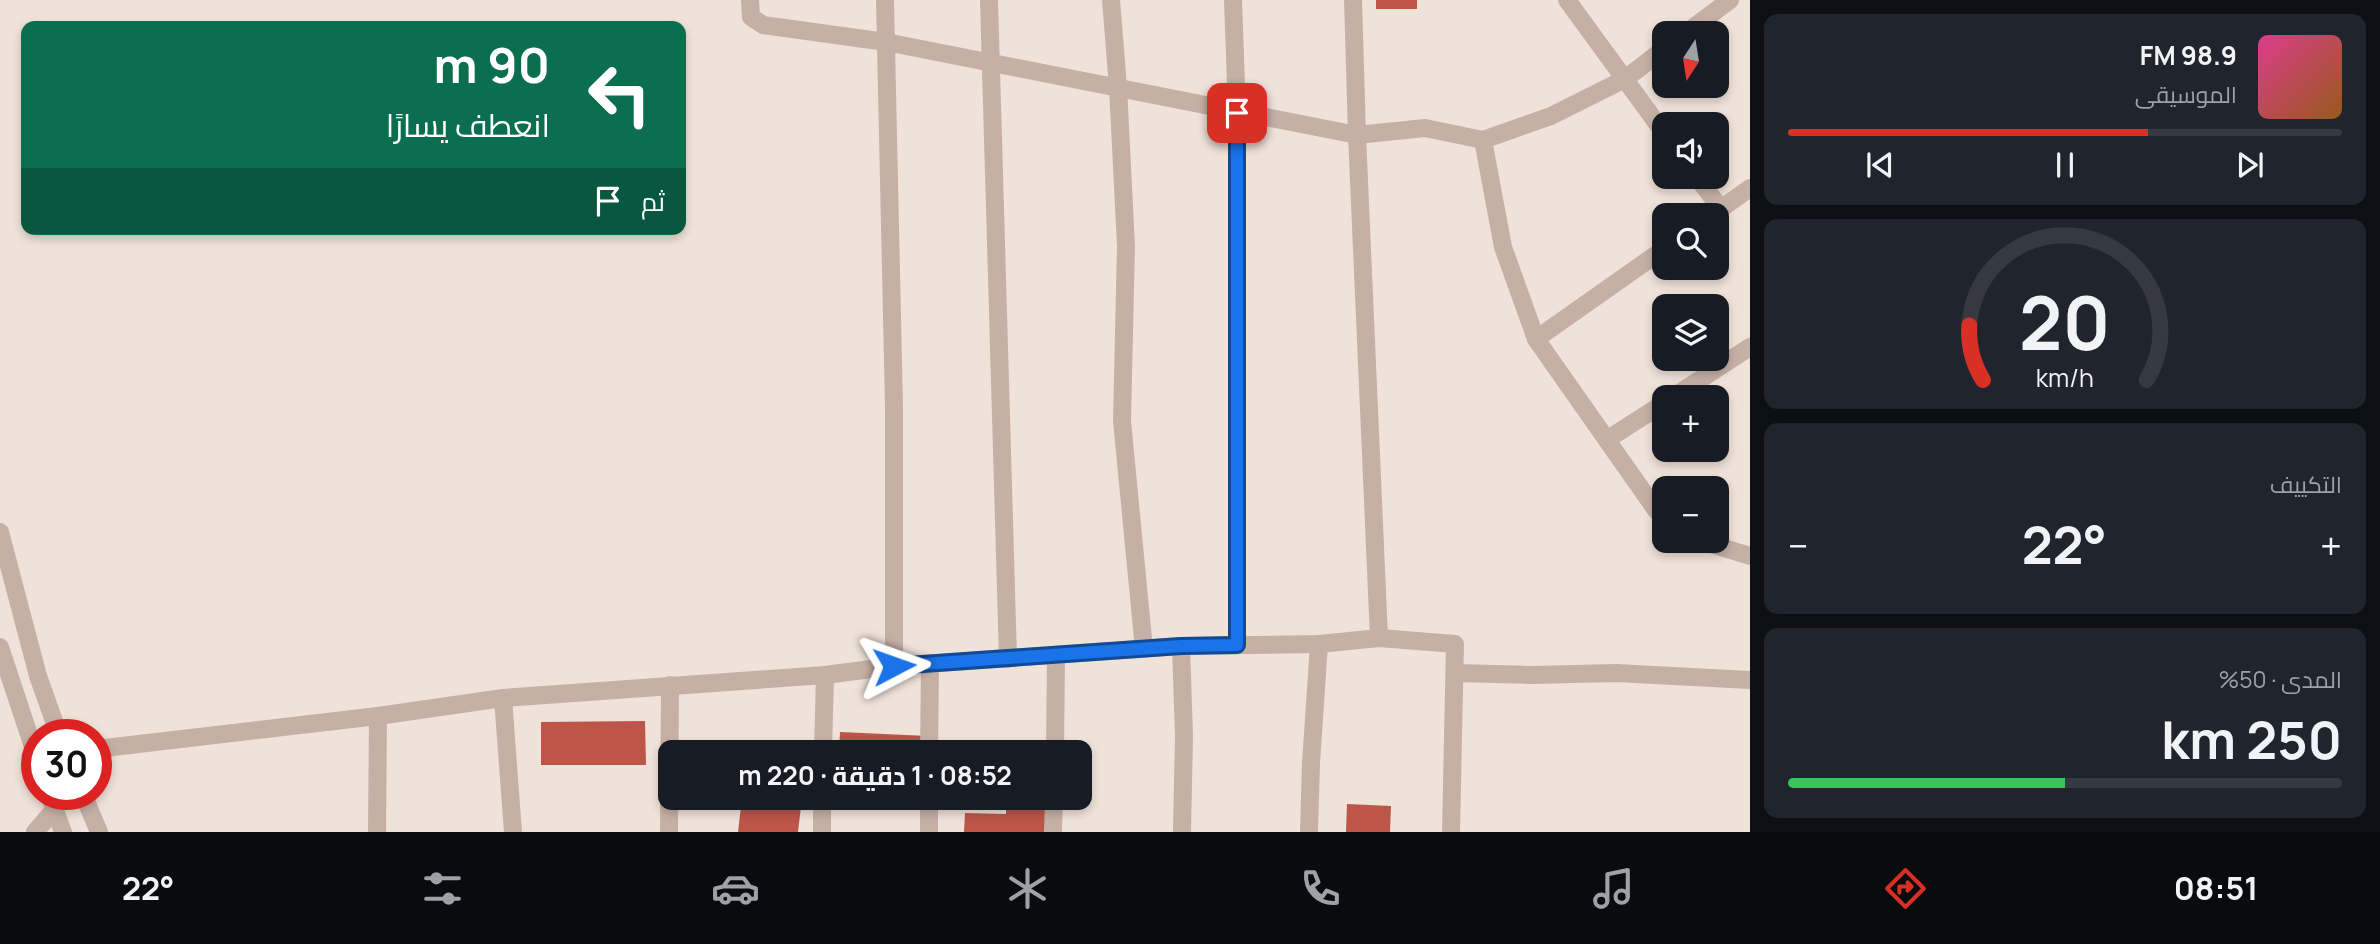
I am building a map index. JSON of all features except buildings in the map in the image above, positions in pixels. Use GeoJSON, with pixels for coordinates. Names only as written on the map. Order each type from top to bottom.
{"type":"FeatureCollection","features":[{"type":"Feature","properties":{"kind":"street"},"geometry":{"type":"LineString","coordinates":[[750,0],[751,17],[762,25],[886,43],[1357,135],[1425,128],[1483,140],[1551,116],[1625,79],[1652,59]]}},
{"type":"Feature","properties":{"kind":"street"},"geometry":{"type":"LineString","coordinates":[[885,0],[894,407],[894,666]]}},
{"type":"Feature","properties":{"kind":"street"},"geometry":{"type":"LineString","coordinates":[[989,0],[1008,659]]}},
{"type":"Feature","properties":{"kind":"street"},"geometry":{"type":"LineString","coordinates":[[1111,0],[1126,246],[1122,421],[1144,649]]}},
{"type":"Feature","properties":{"kind":"street"},"geometry":{"type":"LineString","coordinates":[[1233,0],[1237,113],[1237,645]]}},
{"type":"Feature","properties":{"kind":"street"},"geometry":{"type":"LineString","coordinates":[[1353,0],[1379,638]]}},
{"type":"Feature","properties":{"kind":"street"},"geometry":{"type":"LineString","coordinates":[[1567,0],[1652,116]]}},
{"type":"Feature","properties":{"kind":"street"},"geometry":{"type":"LineString","coordinates":[[1702,21],[1730,0]]}},
{"type":"Feature","properties":{"kind":"street"},"geometry":{"type":"LineString","coordinates":[[1483,140],[1503,247],[1536,339],[1652,504]]}},
{"type":"Feature","properties":{"kind":"street"},"geometry":{"type":"LineString","coordinates":[[1729,203],[1750,188]]}},
{"type":"Feature","properties":{"kind":"street"},"geometry":{"type":"LineString","coordinates":[[1536,339],[1652,257]]}},
{"type":"Feature","properties":{"kind":"street"},"geometry":{"type":"LineString","coordinates":[[1691,385],[1750,347]]}},
{"type":"Feature","properties":{"kind":"street"},"geometry":{"type":"LineString","coordinates":[[1608,439],[1652,411]]}},
{"type":"Feature","properties":{"kind":"street"},"geometry":{"type":"LineString","coordinates":[[0,532],[38,676],[53,719]]}},
{"type":"Feature","properties":{"kind":"street"},"geometry":{"type":"LineString","coordinates":[[1729,548],[1747,553]]}},
{"type":"Feature","properties":{"kind":"street"},"geometry":{"type":"LineString","coordinates":[[112,747],[378,716],[503,698],[1181,646],[1319,644],[1379,638],[1455,644],[1451,832]]}},
{"type":"Feature","properties":{"kind":"street"},"geometry":{"type":"LineString","coordinates":[[1309,832],[1319,644]]}},
{"type":"Feature","properties":{"kind":"street"},"geometry":{"type":"LineString","coordinates":[[0,646],[24,719]]}},
{"type":"Feature","properties":{"kind":"street"},"geometry":{"type":"LineString","coordinates":[[1181,646],[1184,736],[1182,832]]}},
{"type":"Feature","properties":{"kind":"street"},"geometry":{"type":"LineString","coordinates":[[1055,740],[1056,656]]}},
{"type":"Feature","properties":{"kind":"street"},"geometry":{"type":"LineString","coordinates":[[929,740],[930,664]]}},
{"type":"Feature","properties":{"kind":"street"},"geometry":{"type":"LineString","coordinates":[[1455,673],[1616,673],[1750,680]]}},
{"type":"Feature","properties":{"kind":"street"},"geometry":{"type":"LineString","coordinates":[[823,740],[825,675]]}},
{"type":"Feature","properties":{"kind":"street"},"geometry":{"type":"LineString","coordinates":[[669,832],[670,685]]}},
{"type":"Feature","properties":{"kind":"street"},"geometry":{"type":"LineString","coordinates":[[503,698],[513,832]]}},
{"type":"Feature","properties":{"kind":"street"},"geometry":{"type":"LineString","coordinates":[[377,832],[378,716]]}},
{"type":"Feature","properties":{"kind":"street"},"geometry":{"type":"LineString","coordinates":[[35,832],[47,810]]}},
{"type":"Feature","properties":{"kind":"street"},"geometry":{"type":"LineString","coordinates":[[55,810],[63,832]]}},
{"type":"Feature","properties":{"kind":"street"},"geometry":{"type":"LineString","coordinates":[[90,810],[99,832]]}},
{"type":"Feature","properties":{"kind":"street"},"geometry":{"type":"LineString","coordinates":[[821,832],[822,810]]}},
{"type":"Feature","properties":{"kind":"street"},"geometry":{"type":"LineString","coordinates":[[929,810],[929,832]]}},
{"type":"Feature","properties":{"kind":"street"},"geometry":{"type":"LineString","coordinates":[[1053,832],[1054,810]]}},
{"type":"Feature","properties":{"kind":"route"},"geometry":{"type":"LineString","coordinates":[[894,666],[1181,646],[1237,645],[1237,113]]}}]}
